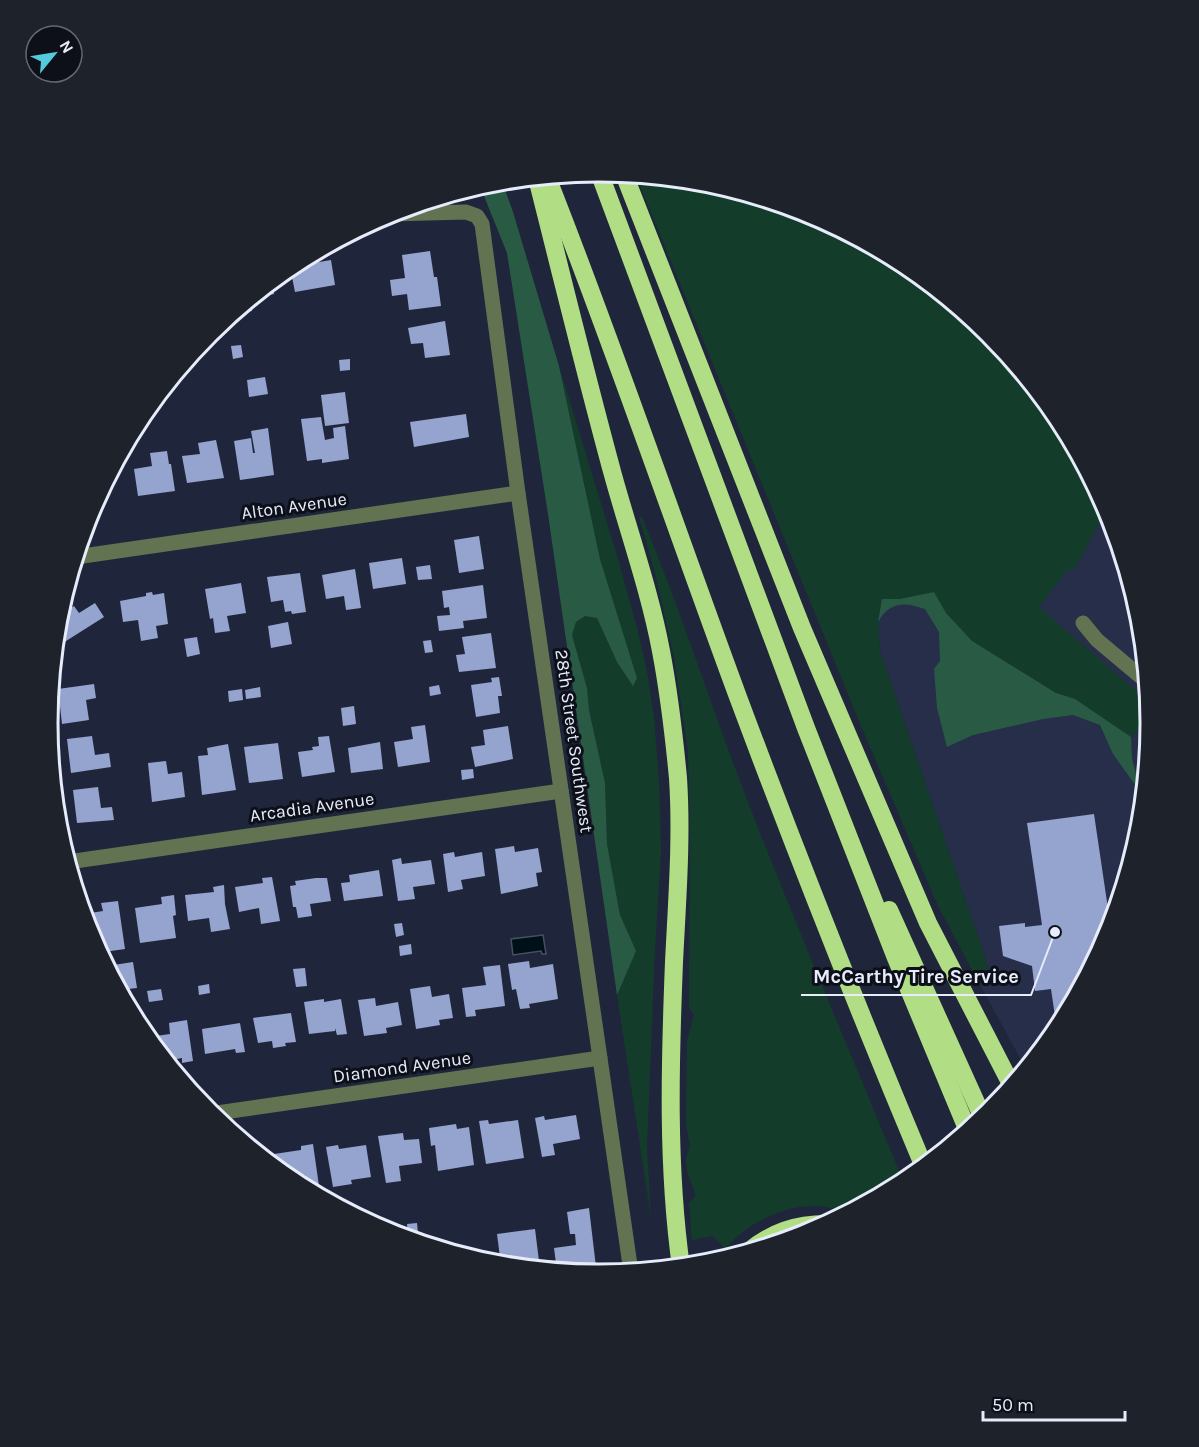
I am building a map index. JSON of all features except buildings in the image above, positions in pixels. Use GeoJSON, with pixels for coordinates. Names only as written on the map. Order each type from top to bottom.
{"type":"FeatureCollection","features":[{"type":"Feature","properties":{"kind":"highway"},"geometry":{"type":"LineString","coordinates":[[603,182],[806,728],[896,958],[964,1122]]}},
{"type":"Feature","properties":{"kind":"highway"},"geometry":{"type":"LineString","coordinates":[[628,184],[802,628],[928,923],[1008,1078]]}},
{"type":"Feature","properties":{"kind":"highway"},"geometry":{"type":"LineString","coordinates":[[550,185],[633,403],[738,696],[921,1159]]}},
{"type":"Feature","properties":{"kind":"highway"},"geometry":{"type":"LineString","coordinates":[[539,186],[582,361],[648,598],[661,650],[671,713],[678,780],[679,850],[672,997],[671,1172],[673,1210],[680,1258]]}},
{"type":"Feature","properties":{"kind":"highway"},"geometry":{"type":"LineString","coordinates":[[806,728],[980,1108]]}},
{"type":"Feature","properties":{"kind":"highway"},"geometry":{"type":"LineString","coordinates":[[770,1237],[783,1230],[801,1225]]}},
{"type":"Feature","properties":{"kind":"street","name":"28th Street Southwest"},"geometry":{"type":"LineString","coordinates":[[419,214],[466,213],[477,216],[482,224],[518,493],[630,1263]]}},
{"type":"Feature","properties":{"kind":"street","name":"Alton Avenue"},"geometry":{"type":"LineString","coordinates":[[85,556],[518,493]]}},
{"type":"Feature","properties":{"kind":"street"},"geometry":{"type":"LineString","coordinates":[[1083,623],[1098,640],[1138,674]]}},
{"type":"Feature","properties":{"kind":"street","name":"Arcadia Avenue"},"geometry":{"type":"LineString","coordinates":[[76,861],[561,791]]}},
{"type":"Feature","properties":{"kind":"street","name":"Diamond Avenue"},"geometry":{"type":"LineString","coordinates":[[224,1112],[600,1058]]}},
{"type":"Feature","properties":{"kind":"shaded area"},"geometry":{"type":"Polygon","coordinates":[[[711,194],[773,211],[839,238],[900,274],[956,317],[1006,367],[1049,423],[1085,484],[1112,550],[1130,618],[1139,688],[1139,759],[1130,829],[1112,897],[1085,963],[1049,1024],[1022,1061],[979,983],[991,982],[984,954],[880,651],[878,622],[711,194]]]}},
{"type":"Feature","properties":{"kind":"shaded area"},"geometry":{"type":"Polygon","coordinates":[[[543,935],[546,954],[542,954],[541,951],[513,955],[511,939],[543,935]]]}},
{"type":"Feature","properties":{"kind":"green space"},"geometry":{"type":"Polygon","coordinates":[[[639,184],[705,193],[773,211],[839,238],[870,255],[929,294],[982,341],[1029,394],[1068,453],[1099,516],[1101,520],[1076,567],[1066,572],[1039,607],[1139,693],[1140,729],[1131,737],[1075,699],[1056,693],[972,641],[946,613],[933,592],[900,599],[882,599],[878,622],[880,651],[984,954],[991,982],[979,983],[938,906],[861,726],[639,184]]]}},
{"type":"Feature","properties":{"kind":"green space"},"geometry":{"type":"Polygon","coordinates":[[[505,191],[513,212],[559,366],[600,559],[637,678],[633,686],[617,662],[597,618],[585,616],[576,622],[572,635],[587,688],[589,710],[605,783],[607,844],[620,915],[636,951],[617,995],[548,514],[507,253],[484,195],[505,191]]]}},
{"type":"Feature","properties":{"kind":"green space"},"geometry":{"type":"Polygon","coordinates":[[[559,366],[637,628],[647,671],[654,718],[661,852],[647,1148],[651,1217],[617,995],[635,951],[620,915],[607,844],[605,783],[589,710],[587,688],[572,635],[576,622],[585,616],[597,618],[617,662],[633,685],[637,678],[600,559],[559,366]]]}},
{"type":"Feature","properties":{"kind":"green space"},"geometry":{"type":"Polygon","coordinates":[[[639,517],[642,517],[657,553],[770,857],[900,1173],[840,1208],[814,1206],[776,1213],[753,1224],[725,1249],[713,1236],[692,1240],[689,1203],[696,1196],[687,1172],[686,1159],[690,1147],[686,1123],[687,1041],[694,1015],[689,1007],[688,752],[674,657],[655,573],[639,517]]]}},
{"type":"Feature","properties":{"kind":"green space"},"geometry":{"type":"Polygon","coordinates":[[[934,592],[946,613],[972,641],[1056,693],[1075,699],[1131,737],[1137,787],[1113,754],[1100,725],[1073,715],[1043,719],[973,735],[947,747],[937,708],[934,669],[940,661],[939,632],[925,609],[904,604],[887,610],[878,622],[882,599],[900,599],[934,592]]]}},
{"type":"Feature","properties":{"kind":"place","name":"McCarthy Tire Service"},"geometry":{"type":"Point","coordinates":[1055,932]}}]}
